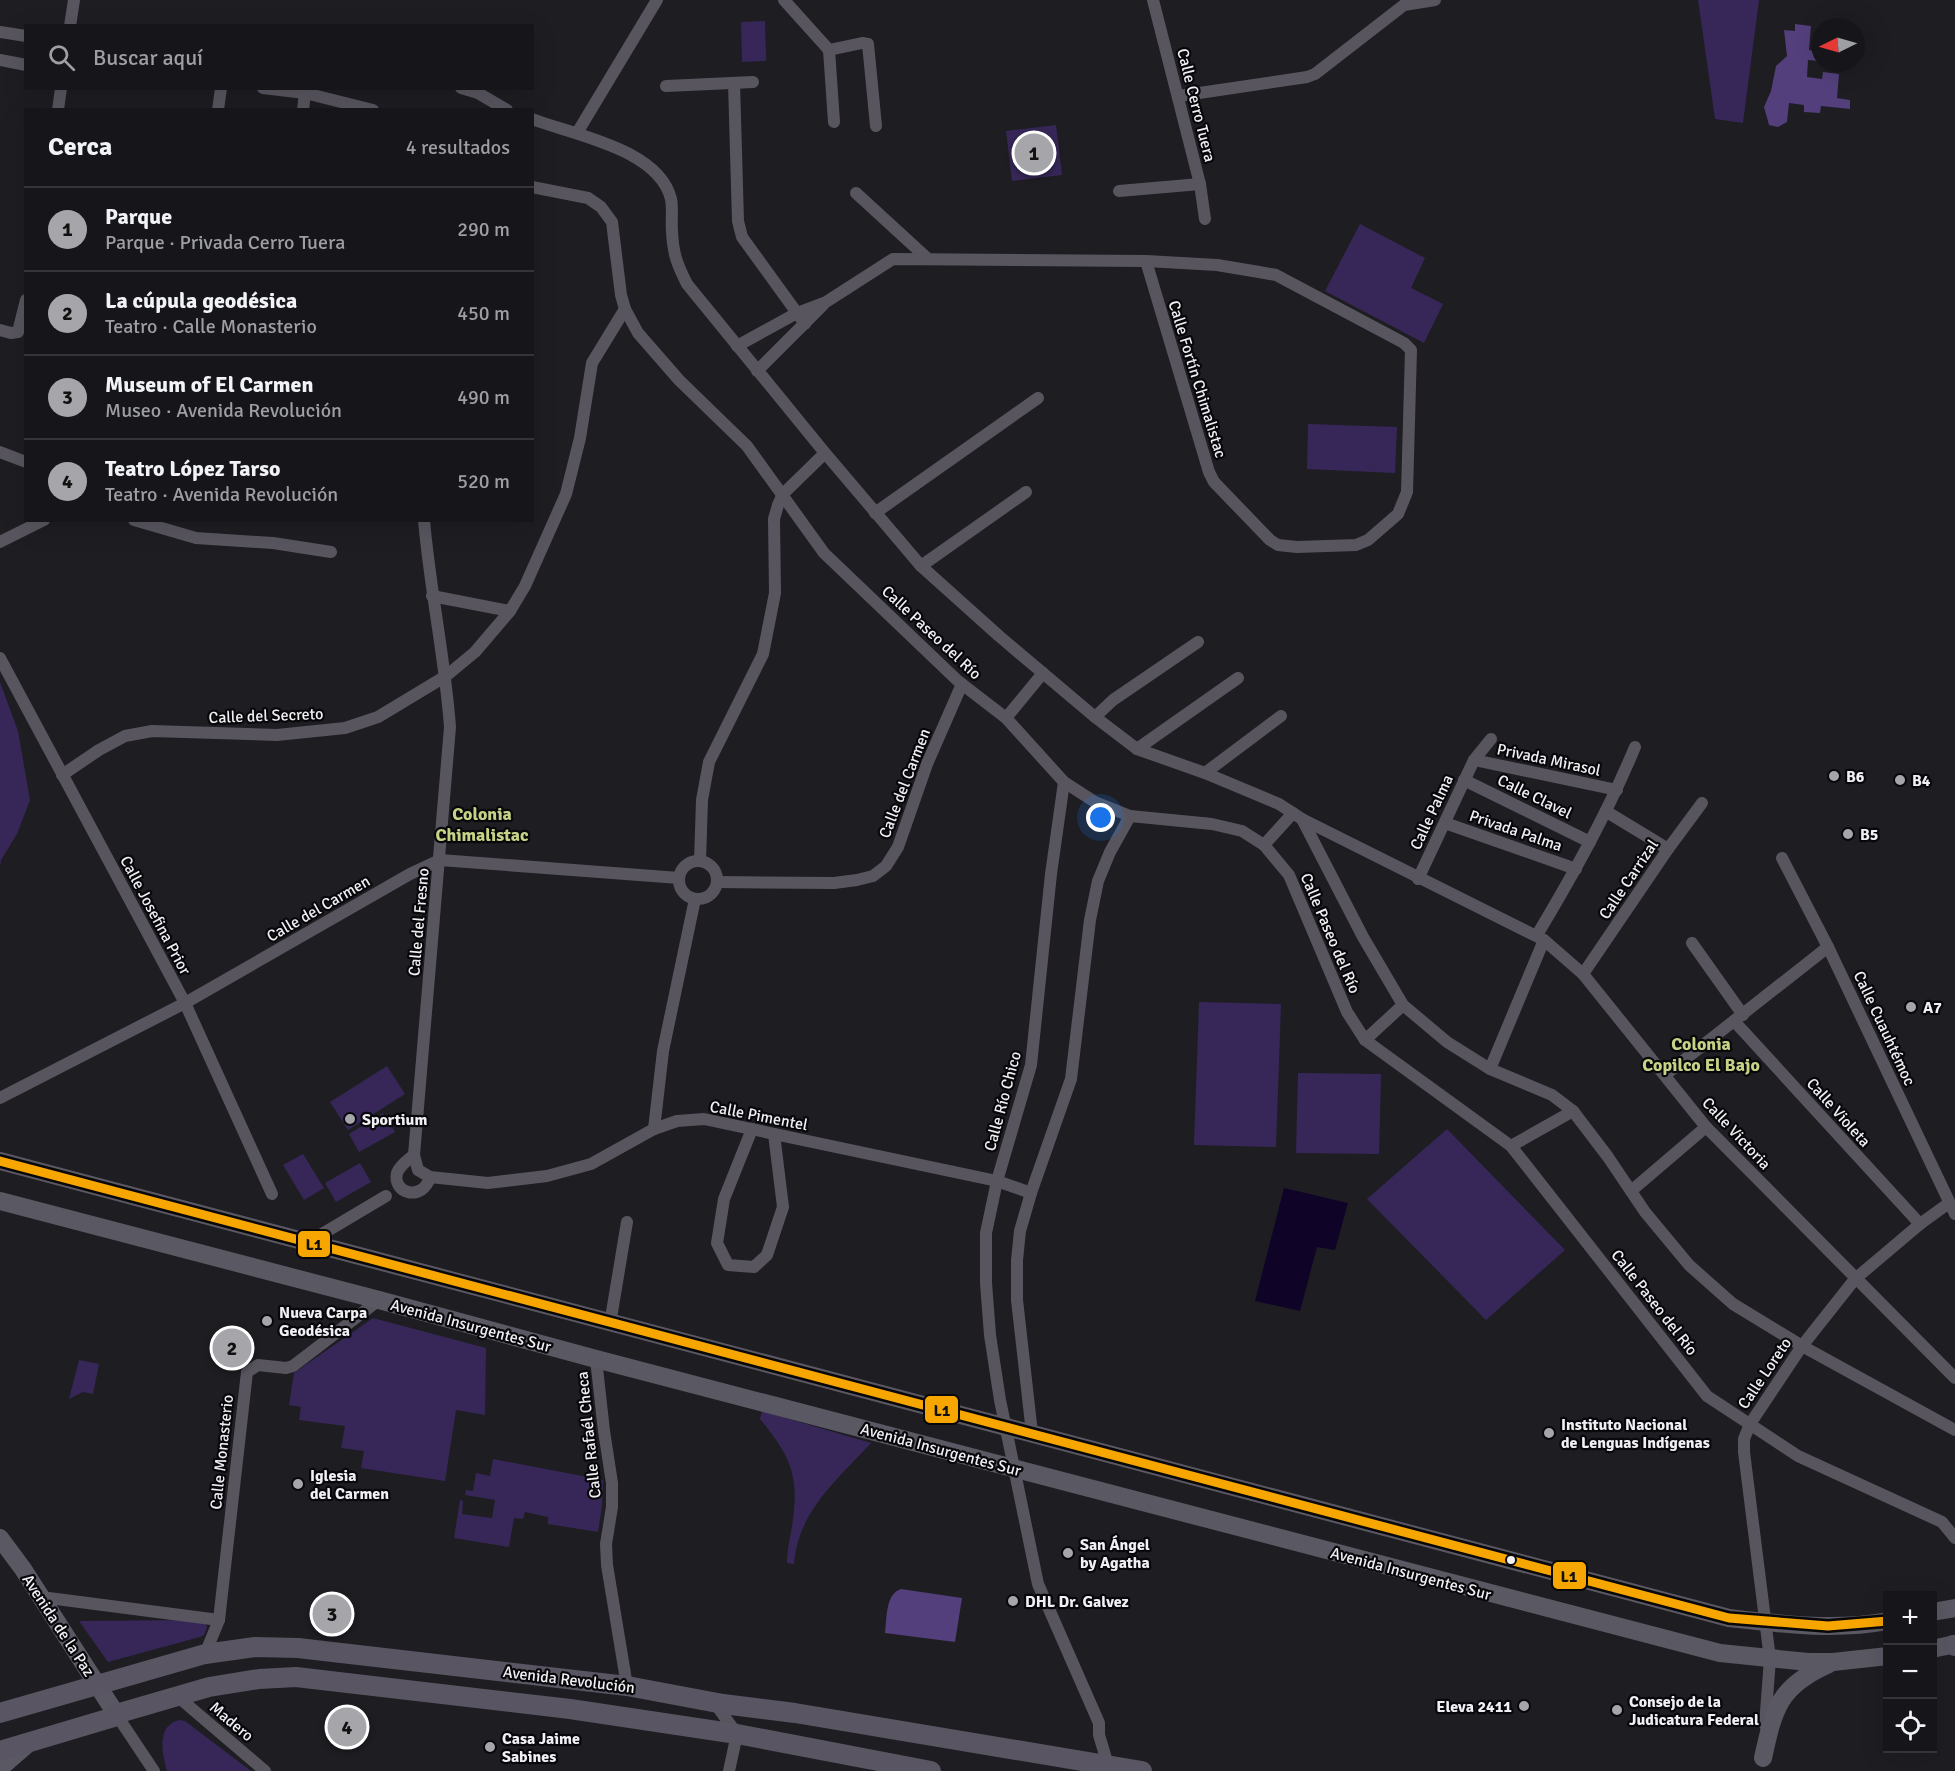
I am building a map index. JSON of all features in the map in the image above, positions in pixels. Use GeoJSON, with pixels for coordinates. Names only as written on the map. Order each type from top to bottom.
{"type":"FeatureCollection","features":[{"type":"Feature","properties":{"kind":"main road"},"geometry":{"type":"LineString","coordinates":[[0,1161],[1729,1618],[1845,1627],[1883,1622]]}},
{"type":"Feature","properties":{"kind":"main road","name":"Avenida Insurgentes Sur"},"geometry":{"type":"LineString","coordinates":[[0,1201],[1720,1653],[1770,1659],[1833,1662],[1883,1656]]}},
{"type":"Feature","properties":{"kind":"main road","name":"Avenida de la Paz"},"geometry":{"type":"LineString","coordinates":[[0,1538],[116,1713]]}},
{"type":"Feature","properties":{"kind":"main road"},"geometry":{"type":"LineString","coordinates":[[1937,1611],[1955,1608]]}},
{"type":"Feature","properties":{"kind":"main road"},"geometry":{"type":"LineString","coordinates":[[1937,1648],[1954,1645]]}},
{"type":"Feature","properties":{"kind":"main road","name":"Avenida Revolución"},"geometry":{"type":"LineString","coordinates":[[0,1713],[205,1654],[255,1647],[298,1647],[627,1686],[1108,1768],[1142,1771]]}},
{"type":"Feature","properties":{"kind":"main road"},"geometry":{"type":"LineString","coordinates":[[1763,1764],[1777,1706],[1797,1682],[1833,1662]]}},
{"type":"Feature","properties":{"kind":"main road","name":"Avenida Revolución"},"geometry":{"type":"LineString","coordinates":[[0,1751],[114,1717],[116,1713],[210,1687],[259,1679],[296,1677],[570,1709],[737,1734],[931,1771]]}},
{"type":"Feature","properties":{"kind":"main road"},"geometry":{"type":"LineString","coordinates":[[0,1768],[30,1742]]}},
{"type":"Feature","properties":{"kind":"street"},"geometry":{"type":"LineString","coordinates":[[70,24],[74,0]]}},
{"type":"Feature","properties":{"kind":"street"},"geometry":{"type":"LineString","coordinates":[[577,133],[657,0]]}},
{"type":"Feature","properties":{"kind":"street"},"geometry":{"type":"LineString","coordinates":[[784,0],[829,50],[834,122]]}},
{"type":"Feature","properties":{"kind":"street","name":"Calle Cerro Tuera"},"geometry":{"type":"LineString","coordinates":[[1153,0],[1200,184],[1205,219]]}},
{"type":"Feature","properties":{"kind":"street"},"geometry":{"type":"LineString","coordinates":[[1179,96],[1315,74],[1404,4],[1435,0]]}},
{"type":"Feature","properties":{"kind":"street"},"geometry":{"type":"LineString","coordinates":[[0,32],[24,36]]}},
{"type":"Feature","properties":{"kind":"street"},"geometry":{"type":"LineString","coordinates":[[829,50],[862,43],[868,44],[876,126]]}},
{"type":"Feature","properties":{"kind":"street"},"geometry":{"type":"LineString","coordinates":[[0,60],[24,65]]}},
{"type":"Feature","properties":{"kind":"street"},"geometry":{"type":"LineString","coordinates":[[734,82],[738,220],[742,237],[805,324]]}},
{"type":"Feature","properties":{"kind":"street"},"geometry":{"type":"LineString","coordinates":[[666,86],[753,82]]}},
{"type":"Feature","properties":{"kind":"street"},"geometry":{"type":"LineString","coordinates":[[58,108],[61,90]]}},
{"type":"Feature","properties":{"kind":"street"},"geometry":{"type":"LineString","coordinates":[[218,108],[221,90]]}},
{"type":"Feature","properties":{"kind":"street"},"geometry":{"type":"LineString","coordinates":[[280,90],[305,93],[365,108]]}},
{"type":"Feature","properties":{"kind":"street"},"geometry":{"type":"LineString","coordinates":[[468,90],[478,93],[504,108]]}},
{"type":"Feature","properties":{"kind":"street"},"geometry":{"type":"LineString","coordinates":[[303,108],[305,93]]}},
{"type":"Feature","properties":{"kind":"street"},"geometry":{"type":"LineString","coordinates":[[534,121],[577,133],[646,162],[663,179],[671,200],[674,258],[687,284],[756,371],[921,566],[1042,673],[1137,748],[1279,804],[1297,816],[1264,844]]}},
{"type":"Feature","properties":{"kind":"street"},"geometry":{"type":"LineString","coordinates":[[1119,191],[1200,184]]}},
{"type":"Feature","properties":{"kind":"street","name":"Calle Paseo del Río"},"geometry":{"type":"LineString","coordinates":[[534,187],[588,198],[601,207],[612,222],[621,295],[625,309],[638,333],[679,380],[747,446],[824,553],[962,684],[1006,718],[1064,782],[1095,802],[1130,816],[1212,824],[1242,831],[1264,844],[1289,875],[1347,1012],[1365,1040],[1511,1146],[1707,1396],[1798,1456],[1942,1522],[1955,1538]]}},
{"type":"Feature","properties":{"kind":"street"},"geometry":{"type":"LineString","coordinates":[[856,193],[928,259]]}},
{"type":"Feature","properties":{"kind":"street","name":"Calle Fortín Chimalistac"},"geometry":{"type":"LineString","coordinates":[[737,346],[797,314],[826,302],[893,259],[1146,261],[1216,266],[1276,275],[1404,343],[1411,350],[1407,492],[1398,514],[1368,540],[1356,545],[1297,547],[1278,545],[1270,540],[1214,482],[1209,472],[1146,261]]}},
{"type":"Feature","properties":{"kind":"street","name":"Calle Fortín Chimalistac"},"geometry":{"type":"LineString","coordinates":[[756,371],[826,302]]}},
{"type":"Feature","properties":{"kind":"street"},"geometry":{"type":"LineString","coordinates":[[0,330],[18,332],[24,308]]}},
{"type":"Feature","properties":{"kind":"street","name":"Calle del Secreto"},"geometry":{"type":"LineString","coordinates":[[63,775],[99,750],[125,736],[152,731],[277,735],[345,728],[378,717],[446,676],[475,652],[510,611],[525,586],[566,494],[580,438],[592,363],[625,309]]}},
{"type":"Feature","properties":{"kind":"street"},"geometry":{"type":"LineString","coordinates":[[875,513],[1038,398]]}},
{"type":"Feature","properties":{"kind":"street"},"geometry":{"type":"LineString","coordinates":[[0,452],[24,461]]}},
{"type":"Feature","properties":{"kind":"street"},"geometry":{"type":"LineString","coordinates":[[700,861],[702,800],[709,762],[763,654],[775,593],[774,519],[783,494],[825,453]]}},
{"type":"Feature","properties":{"kind":"street"},"geometry":{"type":"LineString","coordinates":[[921,566],[1026,492]]}},
{"type":"Feature","properties":{"kind":"street"},"geometry":{"type":"LineString","coordinates":[[0,542],[40,522]]}},
{"type":"Feature","properties":{"kind":"street","name":"Calle del Fresno"},"geometry":{"type":"LineString","coordinates":[[418,1170],[414,1155],[450,727],[446,676],[432,596],[424,522]]}},
{"type":"Feature","properties":{"kind":"street"},"geometry":{"type":"LineString","coordinates":[[160,524],[196,538],[273,543],[331,552]]}},
{"type":"Feature","properties":{"kind":"street"},"geometry":{"type":"LineString","coordinates":[[432,596],[510,611]]}},
{"type":"Feature","properties":{"kind":"street"},"geometry":{"type":"LineString","coordinates":[[1095,717],[1113,700],[1198,642]]}},
{"type":"Feature","properties":{"kind":"street","name":"Calle Josefina Prior"},"geometry":{"type":"LineString","coordinates":[[0,658],[184,1004],[272,1194]]}},
{"type":"Feature","properties":{"kind":"street"},"geometry":{"type":"LineString","coordinates":[[1006,718],[1042,673]]}},
{"type":"Feature","properties":{"kind":"street"},"geometry":{"type":"LineString","coordinates":[[1137,748],[1238,678]]}},
{"type":"Feature","properties":{"kind":"street","name":"Calle del Carmen"},"geometry":{"type":"LineString","coordinates":[[717,882],[834,883],[873,876],[886,866],[898,847],[927,764],[962,684]]}},
{"type":"Feature","properties":{"kind":"street"},"geometry":{"type":"LineString","coordinates":[[1205,773],[1281,716]]}},
{"type":"Feature","properties":{"kind":"street"},"geometry":{"type":"LineString","coordinates":[[1474,760],[1491,739]]}},
{"type":"Feature","properties":{"kind":"street"},"geometry":{"type":"LineString","coordinates":[[1490,1069],[1540,937],[1607,812],[1635,747]]}},
{"type":"Feature","properties":{"kind":"street","name":"Calle Palma"},"geometry":{"type":"LineString","coordinates":[[1418,879],[1474,760]]}},
{"type":"Feature","properties":{"kind":"street","name":"Privada Mirasol"},"geometry":{"type":"LineString","coordinates":[[1474,760],[1617,790]]}},
{"type":"Feature","properties":{"kind":"street","name":"Calle Clavel"},"geometry":{"type":"LineString","coordinates":[[1464,780],[1590,842]]}},
{"type":"Feature","properties":{"kind":"street","name":"Calle Río Chico"},"geometry":{"type":"LineString","coordinates":[[1064,782],[1051,874],[1031,1065],[986,1233],[986,1283],[990,1335],[1005,1426],[1038,1584],[1099,1723],[1099,1735],[1108,1768]]}},
{"type":"Feature","properties":{"kind":"street","name":"Calle Carrizal"},"geometry":{"type":"LineString","coordinates":[[1583,974],[1702,803]]}},
{"type":"Feature","properties":{"kind":"street"},"geometry":{"type":"LineString","coordinates":[[1607,812],[1668,849]]}},
{"type":"Feature","properties":{"kind":"street"},"geometry":{"type":"LineString","coordinates":[[1032,1434],[1017,1300],[1020,1231],[1028,1192],[1071,1079],[1090,920],[1098,881],[1110,852],[1130,816]]}},
{"type":"Feature","properties":{"kind":"street","name":"Calle Paseo del Río"},"geometry":{"type":"LineString","coordinates":[[1297,816],[1403,1005],[1447,1042],[1490,1069],[1552,1095],[1573,1111],[1645,1212],[1689,1265],[1733,1304],[1802,1346],[1955,1430]]}},
{"type":"Feature","properties":{"kind":"street","name":"Calle Victoria"},"geometry":{"type":"LineString","coordinates":[[1297,816],[1418,879],[1540,937],[1583,974],[1706,1127],[1955,1378]]}},
{"type":"Feature","properties":{"kind":"street","name":"Privada Palma"},"geometry":{"type":"LineString","coordinates":[[1444,822],[1576,869]]}},
{"type":"Feature","properties":{"kind":"street","name":"Calle Cuauhtémoc"},"geometry":{"type":"LineString","coordinates":[[1782,858],[1828,947],[1952,1209]]}},
{"type":"Feature","properties":{"kind":"street","name":"Calle del Carmen"},"geometry":{"type":"LineString","coordinates":[[0,1098],[184,1004],[410,874],[440,860],[679,878]]}},
{"type":"Feature","properties":{"kind":"street"},"geometry":{"type":"LineString","coordinates":[[700,861],[713,868],[717,882],[715,890],[710,895],[703,899],[695,899],[683,892],[679,878],[686,865],[700,861]]}},
{"type":"Feature","properties":{"kind":"street"},"geometry":{"type":"LineString","coordinates":[[654,1130],[663,1052],[695,899]]}},
{"type":"Feature","properties":{"kind":"street","name":"Calle Violeta"},"geometry":{"type":"LineString","coordinates":[[1692,943],[1738,1018],[1920,1224]]}},
{"type":"Feature","properties":{"kind":"street"},"geometry":{"type":"LineString","coordinates":[[1665,1076],[1828,947]]}},
{"type":"Feature","properties":{"kind":"street"},"geometry":{"type":"LineString","coordinates":[[1365,1040],[1403,1005]]}},
{"type":"Feature","properties":{"kind":"street"},"geometry":{"type":"LineString","coordinates":[[1511,1146],[1573,1111]]}},
{"type":"Feature","properties":{"kind":"street","name":"Calle Pimentel"},"geometry":{"type":"LineString","coordinates":[[418,1170],[430,1177],[488,1183],[547,1176],[591,1164],[654,1130],[677,1121],[704,1119],[1000,1182],[1028,1192]]}},
{"type":"Feature","properties":{"kind":"street"},"geometry":{"type":"LineString","coordinates":[[1631,1191],[1706,1127]]}},
{"type":"Feature","properties":{"kind":"street"},"geometry":{"type":"LineString","coordinates":[[752,1129],[724,1199],[717,1243],[728,1265],[754,1267],[767,1255],[783,1207],[774,1134]]}},
{"type":"Feature","properties":{"kind":"street"},"geometry":{"type":"LineString","coordinates":[[414,1155],[403,1164],[398,1172],[397,1181],[401,1188],[408,1193],[417,1193],[424,1189],[430,1177]]}},
{"type":"Feature","properties":{"kind":"street"},"geometry":{"type":"LineString","coordinates":[[307,1244],[386,1196]]}},
{"type":"Feature","properties":{"kind":"street","name":"Calle Loreto"},"geometry":{"type":"LineString","coordinates":[[1763,1764],[1770,1659],[1744,1439],[1750,1424],[1802,1346],[1855,1278],[1920,1224],[1952,1209]]}},
{"type":"Feature","properties":{"kind":"street"},"geometry":{"type":"LineString","coordinates":[[610,1324],[627,1222]]}},
{"type":"Feature","properties":{"kind":"street","name":"Calle Monasterio"},"geometry":{"type":"LineString","coordinates":[[205,1654],[219,1620],[247,1372],[258,1365],[286,1368],[293,1366],[379,1300]]}},
{"type":"Feature","properties":{"kind":"street","name":"Calle Rafaél Checa"},"geometry":{"type":"LineString","coordinates":[[596,1359],[603,1431],[612,1483],[612,1507],[606,1544],[607,1565],[627,1686]]}},
{"type":"Feature","properties":{"kind":"street"},"geometry":{"type":"LineString","coordinates":[[41,1597],[219,1620]]}},
{"type":"Feature","properties":{"kind":"street","name":"Madero"},"geometry":{"type":"LineString","coordinates":[[177,1696],[265,1771]]}},
{"type":"Feature","properties":{"kind":"street"},"geometry":{"type":"LineString","coordinates":[[714,1702],[737,1734],[729,1771]]}},
{"type":"Feature","properties":{"kind":"street"},"geometry":{"type":"LineString","coordinates":[[116,1713],[154,1771]]}},
{"type":"Feature","properties":{"kind":"shaded area"},"geometry":{"type":"Polygon","coordinates":[[[1698,0],[1759,0],[1743,123],[1715,119],[1698,0]]]}},
{"type":"Feature","properties":{"kind":"shaded area"},"geometry":{"type":"Polygon","coordinates":[[[765,21],[766,61],[742,62],[741,22],[765,21]]]}},
{"type":"Feature","properties":{"kind":"shaded area"},"geometry":{"type":"Polygon","coordinates":[[[1795,24],[1811,26],[1809,50],[1811,50],[1811,60],[1808,60],[1807,77],[1822,79],[1823,72],[1839,74],[1837,98],[1850,100],[1850,109],[1821,106],[1820,113],[1804,112],[1804,105],[1789,103],[1787,122],[1778,127],[1769,125],[1764,107],[1771,91],[1776,66],[1787,56],[1784,30],[1795,31],[1795,24]]]}},
{"type":"Feature","properties":{"kind":"shaded area"},"geometry":{"type":"Polygon","coordinates":[[[1056,125],[1062,175],[1012,181],[1006,131],[1056,125]]]}},
{"type":"Feature","properties":{"kind":"shaded area"},"geometry":{"type":"Polygon","coordinates":[[[1360,224],[1425,258],[1411,288],[1443,304],[1424,343],[1325,291],[1360,224]]]}},
{"type":"Feature","properties":{"kind":"shaded area"},"geometry":{"type":"Polygon","coordinates":[[[1308,424],[1397,427],[1395,473],[1307,469],[1308,424]]]}},
{"type":"Feature","properties":{"kind":"shaded area"},"geometry":{"type":"Polygon","coordinates":[[[0,682],[18,731],[30,800],[17,834],[1,860],[0,867],[0,682]]]}},
{"type":"Feature","properties":{"kind":"shaded area"},"geometry":{"type":"Polygon","coordinates":[[[1199,1002],[1281,1004],[1276,1147],[1194,1145],[1199,1002]]]}},
{"type":"Feature","properties":{"kind":"shaded area"},"geometry":{"type":"Polygon","coordinates":[[[387,1066],[405,1094],[348,1130],[330,1102],[387,1066]]]}},
{"type":"Feature","properties":{"kind":"shaded area"},"geometry":{"type":"Polygon","coordinates":[[[1298,1073],[1381,1074],[1379,1154],[1296,1153],[1298,1073]]]}},
{"type":"Feature","properties":{"kind":"shaded area"},"geometry":{"type":"Polygon","coordinates":[[[383,1113],[395,1132],[359,1152],[349,1134],[383,1113]]]}},
{"type":"Feature","properties":{"kind":"shaded area"},"geometry":{"type":"Polygon","coordinates":[[[1447,1129],[1565,1250],[1486,1320],[1367,1199],[1447,1129]]]}},
{"type":"Feature","properties":{"kind":"shaded area"},"geometry":{"type":"Polygon","coordinates":[[[303,1154],[324,1188],[304,1200],[283,1165],[303,1154]]]}},
{"type":"Feature","properties":{"kind":"shaded area"},"geometry":{"type":"Polygon","coordinates":[[[360,1163],[371,1182],[336,1202],[325,1183],[360,1163]]]}},
{"type":"Feature","properties":{"kind":"shaded area"},"geometry":{"type":"Polygon","coordinates":[[[1284,1188],[1348,1203],[1335,1250],[1317,1247],[1300,1311],[1255,1301],[1284,1188]]]}},
{"type":"Feature","properties":{"kind":"shaded area"},"geometry":{"type":"Polygon","coordinates":[[[373,1318],[486,1348],[485,1415],[456,1410],[445,1481],[361,1468],[364,1451],[341,1448],[345,1426],[299,1420],[301,1407],[289,1405],[294,1373],[373,1318]]]}},
{"type":"Feature","properties":{"kind":"shaded area"},"geometry":{"type":"Polygon","coordinates":[[[79,1360],[99,1364],[93,1394],[83,1392],[69,1399],[79,1360]]]}},
{"type":"Feature","properties":{"kind":"shaded area"},"geometry":{"type":"Polygon","coordinates":[[[762,1411],[871,1443],[833,1483],[811,1512],[797,1545],[794,1564],[787,1563],[794,1509],[794,1480],[786,1456],[760,1419],[762,1411]]]}},
{"type":"Feature","properties":{"kind":"shaded area"},"geometry":{"type":"Polygon","coordinates":[[[493,1459],[603,1480],[598,1532],[548,1524],[548,1517],[525,1512],[523,1519],[514,1518],[509,1547],[454,1538],[460,1500],[463,1501],[462,1514],[492,1518],[495,1500],[465,1495],[466,1490],[473,1491],[476,1473],[490,1476],[493,1459]]]}},
{"type":"Feature","properties":{"kind":"shaded area"},"geometry":{"type":"Polygon","coordinates":[[[901,1589],[962,1598],[955,1642],[885,1633],[889,1601],[901,1589]]]}},
{"type":"Feature","properties":{"kind":"shaded area"},"geometry":{"type":"Polygon","coordinates":[[[197,1620],[205,1623],[207,1627],[204,1635],[200,1637],[108,1662],[79,1621],[197,1620]]]}},
{"type":"Feature","properties":{"kind":"shaded area"},"geometry":{"type":"Polygon","coordinates":[[[179,1720],[185,1721],[251,1771],[167,1771],[162,1741],[167,1728],[179,1720]]]}},
{"type":"Feature","properties":{"kind":"transit line","name":"L1"},"geometry":{"type":"LineString","coordinates":[[0,1161],[1729,1618],[1828,1626],[1883,1621]]}},
{"type":"Feature","properties":{"kind":"place","name":"Parque"},"geometry":{"type":"Point","coordinates":[1034,153]}},
{"type":"Feature","properties":{"kind":"place","name":"B6"},"geometry":{"type":"Point","coordinates":[1834,776]}},
{"type":"Feature","properties":{"kind":"place","name":"B4"},"geometry":{"type":"Point","coordinates":[1900,780]}},
{"type":"Feature","properties":{"kind":"place","name":"B5"},"geometry":{"type":"Point","coordinates":[1848,834]}},
{"type":"Feature","properties":{"kind":"place","name":"A7"},"geometry":{"type":"Point","coordinates":[1911,1007]}},
{"type":"Feature","properties":{"kind":"place","name":"Sportium"},"geometry":{"type":"Point","coordinates":[350,1119]}},
{"type":"Feature","properties":{"kind":"place","name":"Nueva Carpa Geodésica"},"geometry":{"type":"Point","coordinates":[267,1321]}},
{"type":"Feature","properties":{"kind":"place","name":"La cúpula geodésica"},"geometry":{"type":"Point","coordinates":[232,1348]}},
{"type":"Feature","properties":{"kind":"place","name":"Instituto Nacional de Lenguas Indígenas"},"geometry":{"type":"Point","coordinates":[1549,1433]}},
{"type":"Feature","properties":{"kind":"place","name":"Iglesia del Carmen"},"geometry":{"type":"Point","coordinates":[298,1484]}},
{"type":"Feature","properties":{"kind":"place","name":"San Ángel by Agatha"},"geometry":{"type":"Point","coordinates":[1068,1553]}},
{"type":"Feature","properties":{"kind":"place","name":"DHL Dr. Galvez"},"geometry":{"type":"Point","coordinates":[1013,1601]}},
{"type":"Feature","properties":{"kind":"place","name":"Museum of El Carmen"},"geometry":{"type":"Point","coordinates":[332,1614]}},
{"type":"Feature","properties":{"kind":"place","name":"Eleva 2411"},"geometry":{"type":"Point","coordinates":[1524,1706]}},
{"type":"Feature","properties":{"kind":"place","name":"Consejo de la Judicatura Federal"},"geometry":{"type":"Point","coordinates":[1617,1710]}},
{"type":"Feature","properties":{"kind":"place","name":"Teatro López Tarso"},"geometry":{"type":"Point","coordinates":[347,1727]}},
{"type":"Feature","properties":{"kind":"place","name":"Casa Jaime Sabines"},"geometry":{"type":"Point","coordinates":[490,1747]}},
{"type":"Feature","properties":{"kind":"district","name":"Colonia Chimalistac"},"geometry":{"type":"Point","coordinates":[482,824]}},
{"type":"Feature","properties":{"kind":"district","name":"Colonia Copilco El Bajo"},"geometry":{"type":"Point","coordinates":[1701,1054]}}]}
